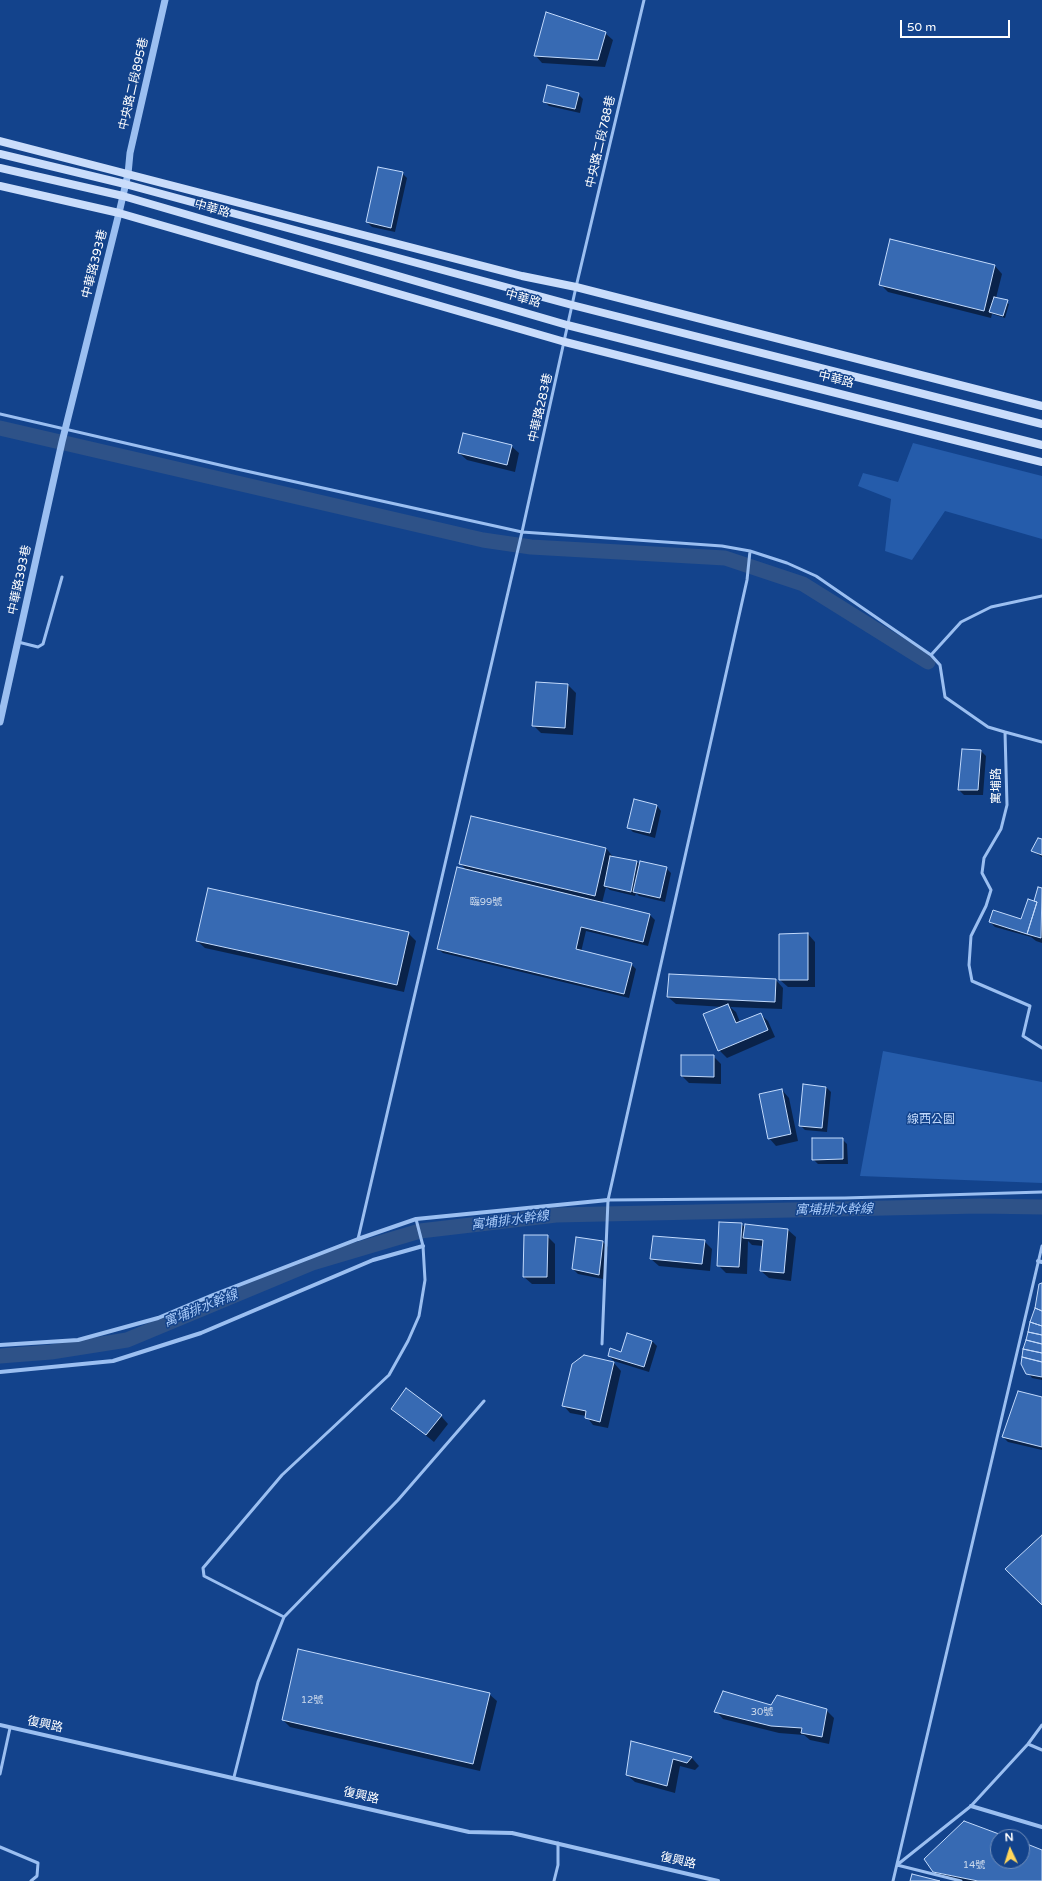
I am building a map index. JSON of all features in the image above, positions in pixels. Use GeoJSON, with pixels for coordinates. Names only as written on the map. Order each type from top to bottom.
{"type":"FeatureCollection","features":[{"type":"Feature","properties":{"kind":"main road","name":"中華路"},"geometry":{"type":"LineString","coordinates":[[0,142],[522,276],[576,287],[1042,406]]}},
{"type":"Feature","properties":{"kind":"main road","name":"中華路"},"geometry":{"type":"LineString","coordinates":[[0,154],[126,184],[572,305],[1042,424]]}},
{"type":"Feature","properties":{"kind":"main road","name":"中華路"},"geometry":{"type":"LineString","coordinates":[[0,168],[123,196],[567,325],[1042,445]]}},
{"type":"Feature","properties":{"kind":"main road"},"geometry":{"type":"LineString","coordinates":[[0,186],[119,213],[565,342],[1042,462]]}},
{"type":"Feature","properties":{"kind":"street","name":"中央路二段895巷"},"geometry":{"type":"LineString","coordinates":[[128,174],[130,153],[165,0]]}},
{"type":"Feature","properties":{"kind":"street","name":"中華路393巷"},"geometry":{"type":"LineString","coordinates":[[0,722],[65,429],[128,174]]}},
{"type":"Feature","properties":{"kind":"street"},"geometry":{"type":"LineString","coordinates":[[0,1345],[78,1340],[158,1318],[358,1239],[416,1219],[608,1200]]}},
{"type":"Feature","properties":{"kind":"street"},"geometry":{"type":"LineString","coordinates":[[0,1372],[114,1361],[201,1333],[373,1260],[423,1246]]}},
{"type":"Feature","properties":{"kind":"street","name":"復興路"},"geometry":{"type":"LineString","coordinates":[[0,1725],[234,1777],[469,1832],[512,1833],[718,1881]]}},
{"type":"Feature","properties":{"kind":"street"},"geometry":{"type":"LineString","coordinates":[[971,1806],[1042,1827]]}},
{"type":"Feature","properties":{"kind":"lane","name":"中央路二段788巷"},"geometry":{"type":"LineString","coordinates":[[576,287],[644,0]]}},
{"type":"Feature","properties":{"kind":"lane","name":"中華路283巷"},"geometry":{"type":"LineString","coordinates":[[358,1239],[522,532],[576,287]]}},
{"type":"Feature","properties":{"kind":"lane"},"geometry":{"type":"LineString","coordinates":[[0,414],[237,469],[522,532],[722,546],[750,551],[787,563],[816,576],[931,655],[940,665],[945,697],[988,727],[1042,742]]}},
{"type":"Feature","properties":{"kind":"lane"},"geometry":{"type":"LineString","coordinates":[[602,1344],[608,1200],[747,580],[750,551]]}},
{"type":"Feature","properties":{"kind":"lane"},"geometry":{"type":"LineString","coordinates":[[18,642],[38,647],[43,644],[62,577]]}},
{"type":"Feature","properties":{"kind":"lane"},"geometry":{"type":"LineString","coordinates":[[931,655],[961,622],[991,607],[1042,596]]}},
{"type":"Feature","properties":{"kind":"lane","name":"寓埔路"},"geometry":{"type":"LineString","coordinates":[[1005,732],[1007,805],[1001,830],[984,858],[982,873],[991,890],[986,906],[971,936],[969,965],[972,981],[1030,1006],[1023,1036],[1042,1048]]}},
{"type":"Feature","properties":{"kind":"lane"},"geometry":{"type":"LineString","coordinates":[[608,1200],[845,1198],[1042,1192]]}},
{"type":"Feature","properties":{"kind":"lane"},"geometry":{"type":"LineString","coordinates":[[284,1617],[204,1576],[203,1568],[282,1475],[389,1375],[408,1341],[418,1316],[424,1280],[423,1246],[416,1219]]}},
{"type":"Feature","properties":{"kind":"lane"},"geometry":{"type":"LineString","coordinates":[[893,1881],[1040,1261],[1042,1246]]}},
{"type":"Feature","properties":{"kind":"lane"},"geometry":{"type":"LineString","coordinates":[[234,1777],[258,1682],[284,1617],[398,1500],[484,1401]]}},
{"type":"Feature","properties":{"kind":"lane"},"geometry":{"type":"LineString","coordinates":[[897,1865],[971,1806],[1028,1744],[1042,1725]]}},
{"type":"Feature","properties":{"kind":"lane"},"geometry":{"type":"LineString","coordinates":[[0,1774],[10,1728]]}},
{"type":"Feature","properties":{"kind":"lane"},"geometry":{"type":"LineString","coordinates":[[1028,1744],[1042,1750]]}},
{"type":"Feature","properties":{"kind":"lane"},"geometry":{"type":"LineString","coordinates":[[554,1881],[558,1865],[558,1843]]}},
{"type":"Feature","properties":{"kind":"lane"},"geometry":{"type":"LineString","coordinates":[[0,1847],[38,1863],[37,1876],[30,1881]]}},
{"type":"Feature","properties":{"kind":"lane"},"geometry":{"type":"LineString","coordinates":[[897,1865],[961,1881]]}},
{"type":"Feature","properties":{"kind":"green space"},"geometry":{"type":"Polygon","coordinates":[[[913,443],[1042,476],[1042,539],[945,511],[912,560],[885,551],[891,499],[858,486],[863,473],[898,482],[913,443]]]}},
{"type":"Feature","properties":{"kind":"green space","name":"線西公園"},"geometry":{"type":"Polygon","coordinates":[[[883,1051],[1042,1082],[1042,1183],[860,1176],[883,1051]]]}},
{"type":"Feature","properties":{"kind":"building"},"geometry":{"type":"Polygon","coordinates":[[[546,12],[606,32],[598,60],[534,56],[546,12]]]}},
{"type":"Feature","properties":{"kind":"building"},"geometry":{"type":"Polygon","coordinates":[[[547,85],[579,93],[575,109],[543,102],[547,85]]]}},
{"type":"Feature","properties":{"kind":"building"},"geometry":{"type":"Polygon","coordinates":[[[378,167],[403,172],[391,228],[366,222],[378,167]]]}},
{"type":"Feature","properties":{"kind":"building"},"geometry":{"type":"Polygon","coordinates":[[[890,239],[995,265],[984,311],[879,285],[890,239]]]}},
{"type":"Feature","properties":{"kind":"building"},"geometry":{"type":"Polygon","coordinates":[[[994,297],[1008,300],[1003,316],[989,312],[994,297]]]}},
{"type":"Feature","properties":{"kind":"building"},"geometry":{"type":"Polygon","coordinates":[[[463,433],[512,445],[507,465],[458,453],[463,433]]]}},
{"type":"Feature","properties":{"kind":"building"},"geometry":{"type":"Polygon","coordinates":[[[536,682],[568,684],[565,728],[532,726],[536,682]]]}},
{"type":"Feature","properties":{"kind":"building"},"geometry":{"type":"Polygon","coordinates":[[[962,749],[981,750],[978,790],[958,790],[962,749]]]}},
{"type":"Feature","properties":{"kind":"building"},"geometry":{"type":"Polygon","coordinates":[[[634,799],[657,805],[650,833],[627,828],[634,799]]]}},
{"type":"Feature","properties":{"kind":"building"},"geometry":{"type":"Polygon","coordinates":[[[471,816],[606,848],[595,896],[459,864],[471,816]]]}},
{"type":"Feature","properties":{"kind":"building"},"geometry":{"type":"Polygon","coordinates":[[[1038,838],[1042,839],[1042,855],[1031,851],[1038,838]]]}},
{"type":"Feature","properties":{"kind":"building"},"geometry":{"type":"Polygon","coordinates":[[[610,856],[637,861],[631,892],[604,886],[610,856]]]}},
{"type":"Feature","properties":{"kind":"building"},"geometry":{"type":"Polygon","coordinates":[[[640,861],[667,867],[660,898],[633,892],[640,861]]]}},
{"type":"Feature","properties":{"kind":"building"},"geometry":{"type":"Polygon","coordinates":[[[457,867],[650,914],[643,942],[581,927],[576,949],[632,963],[624,994],[437,949],[457,867]]]}},
{"type":"Feature","properties":{"kind":"building"},"geometry":{"type":"Polygon","coordinates":[[[1038,887],[1042,888],[1041,938],[1027,934],[1037,902],[1034,901],[1038,887]]]}},
{"type":"Feature","properties":{"kind":"building"},"geometry":{"type":"Polygon","coordinates":[[[208,888],[409,932],[397,985],[196,941],[208,888]]]}},
{"type":"Feature","properties":{"kind":"building"},"geometry":{"type":"Polygon","coordinates":[[[1028,899],[1037,902],[1027,934],[989,922],[993,910],[1021,919],[1028,899]]]}},
{"type":"Feature","properties":{"kind":"building"},"geometry":{"type":"Polygon","coordinates":[[[808,933],[808,980],[779,980],[779,934],[808,933]]]}},
{"type":"Feature","properties":{"kind":"building"},"geometry":{"type":"Polygon","coordinates":[[[669,974],[776,979],[775,1002],[667,997],[669,974]]]}},
{"type":"Feature","properties":{"kind":"building"},"geometry":{"type":"Polygon","coordinates":[[[728,1004],[736,1023],[761,1013],[768,1030],[718,1051],[703,1014],[728,1004]]]}},
{"type":"Feature","properties":{"kind":"building"},"geometry":{"type":"Polygon","coordinates":[[[681,1055],[714,1055],[714,1077],[681,1076],[681,1055]]]}},
{"type":"Feature","properties":{"kind":"building"},"geometry":{"type":"Polygon","coordinates":[[[803,1084],[826,1087],[822,1128],[799,1126],[803,1084]]]}},
{"type":"Feature","properties":{"kind":"building"},"geometry":{"type":"Polygon","coordinates":[[[782,1089],[791,1134],[768,1139],[759,1094],[782,1089]]]}},
{"type":"Feature","properties":{"kind":"building"},"geometry":{"type":"Polygon","coordinates":[[[812,1138],[843,1138],[843,1159],[812,1160],[812,1138]]]}},
{"type":"Feature","properties":{"kind":"building"},"geometry":{"type":"Polygon","coordinates":[[[719,1222],[742,1223],[739,1267],[717,1266],[719,1222]]]}},
{"type":"Feature","properties":{"kind":"building"},"geometry":{"type":"Polygon","coordinates":[[[745,1224],[788,1229],[784,1273],[760,1271],[763,1240],[743,1238],[745,1224]]]}},
{"type":"Feature","properties":{"kind":"building"},"geometry":{"type":"Polygon","coordinates":[[[524,1235],[548,1235],[547,1277],[523,1277],[524,1235]]]}},
{"type":"Feature","properties":{"kind":"building"},"geometry":{"type":"Polygon","coordinates":[[[653,1236],[705,1240],[702,1264],[650,1259],[653,1236]]]}},
{"type":"Feature","properties":{"kind":"building"},"geometry":{"type":"Polygon","coordinates":[[[576,1237],[603,1241],[599,1275],[572,1269],[576,1237]]]}},
{"type":"Feature","properties":{"kind":"building"},"geometry":{"type":"Polygon","coordinates":[[[1042,1283],[1042,1311],[1035,1308],[1039,1284],[1042,1283]]]}},
{"type":"Feature","properties":{"kind":"building"},"geometry":{"type":"Polygon","coordinates":[[[1035,1308],[1042,1311],[1042,1326],[1030,1322],[1035,1308]]]}},
{"type":"Feature","properties":{"kind":"building"},"geometry":{"type":"Polygon","coordinates":[[[1030,1322],[1042,1326],[1042,1335],[1028,1332],[1030,1322]]]}},
{"type":"Feature","properties":{"kind":"building"},"geometry":{"type":"Polygon","coordinates":[[[1028,1332],[1042,1335],[1042,1344],[1026,1340],[1028,1332]]]}},
{"type":"Feature","properties":{"kind":"building"},"geometry":{"type":"Polygon","coordinates":[[[627,1333],[652,1341],[644,1367],[608,1356],[610,1348],[621,1352],[627,1333]]]}},
{"type":"Feature","properties":{"kind":"building"},"geometry":{"type":"Polygon","coordinates":[[[1026,1340],[1042,1344],[1042,1353],[1023,1349],[1026,1340]]]}},
{"type":"Feature","properties":{"kind":"building"},"geometry":{"type":"Polygon","coordinates":[[[1023,1349],[1042,1353],[1042,1362],[1022,1357],[1023,1349]]]}},
{"type":"Feature","properties":{"kind":"building"},"geometry":{"type":"Polygon","coordinates":[[[584,1355],[614,1362],[600,1422],[585,1418],[586,1411],[562,1406],[572,1364],[584,1355]]]}},
{"type":"Feature","properties":{"kind":"building"},"geometry":{"type":"Polygon","coordinates":[[[1022,1357],[1042,1362],[1042,1377],[1026,1374],[1021,1364],[1022,1357]]]}},
{"type":"Feature","properties":{"kind":"building"},"geometry":{"type":"Polygon","coordinates":[[[406,1388],[442,1415],[426,1435],[391,1409],[406,1388]]]}},
{"type":"Feature","properties":{"kind":"building"},"geometry":{"type":"Polygon","coordinates":[[[1018,1391],[1042,1397],[1042,1447],[1002,1437],[1018,1391]]]}},
{"type":"Feature","properties":{"kind":"building"},"geometry":{"type":"Polygon","coordinates":[[[1042,1535],[1042,1605],[1005,1569],[1042,1535]]]}},
{"type":"Feature","properties":{"kind":"building"},"geometry":{"type":"Polygon","coordinates":[[[298,1649],[490,1693],[473,1764],[282,1720],[298,1649]]]}},
{"type":"Feature","properties":{"kind":"building"},"geometry":{"type":"Polygon","coordinates":[[[723,1691],[771,1705],[777,1695],[827,1709],[822,1737],[801,1733],[802,1728],[771,1726],[714,1712],[723,1691]]]}},
{"type":"Feature","properties":{"kind":"building"},"geometry":{"type":"Polygon","coordinates":[[[631,1741],[692,1757],[687,1763],[673,1759],[667,1786],[626,1775],[631,1741]]]}},
{"type":"Feature","properties":{"kind":"building"},"geometry":{"type":"Polygon","coordinates":[[[964,1821],[990,1831],[990,1869],[1030,1869],[1030,1845],[1042,1850],[1042,1881],[978,1881],[933,1872],[924,1859],[964,1821]]]}},
{"type":"Feature","properties":{"kind":"building"},"geometry":{"type":"Polygon","coordinates":[[[912,1874],[940,1881],[910,1881],[912,1874]]]}},
{"type":"Feature","properties":{"kind":"waterway"},"geometry":{"type":"LineString","coordinates":[[0,428],[483,540],[531,547],[725,558],[803,584],[928,662]]}},
{"type":"Feature","properties":{"kind":"waterway","name":"寓埔排水幹線"},"geometry":{"type":"LineString","coordinates":[[0,1356],[51,1352],[127,1340],[312,1263],[420,1231],[556,1215],[980,1206],[1042,1207]]}}]}
